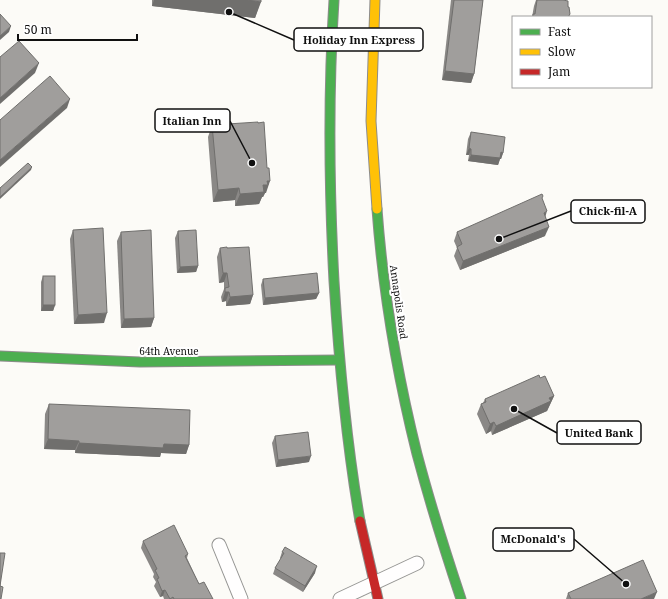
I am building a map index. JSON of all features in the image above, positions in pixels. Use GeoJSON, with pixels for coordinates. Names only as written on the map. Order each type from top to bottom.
{"type":"FeatureCollection","features":[{"type":"Feature","properties":{"kind":"main road"},"geometry":{"type":"LineString","coordinates":[[334,0],[330,104],[330,185],[339,360],[345,424],[361,528],[378,599]]}},
{"type":"Feature","properties":{"kind":"main road","name":"Annapolis Road"},"geometry":{"type":"LineString","coordinates":[[375,0],[372,50],[372,137],[378,223],[386,296],[396,359],[412,434],[436,521],[461,599]]}},
{"type":"Feature","properties":{"kind":"main road","name":"64th Avenue"},"geometry":{"type":"LineString","coordinates":[[0,356],[140,362],[339,360]]}},
{"type":"Feature","properties":{"kind":"street"},"geometry":{"type":"LineString","coordinates":[[219,544],[241,599]]}},
{"type":"Feature","properties":{"kind":"street"},"geometry":{"type":"LineString","coordinates":[[340,599],[417,563]]}},
{"type":"Feature","properties":{"kind":"building"},"geometry":{"type":"Polygon","coordinates":[[[247,0],[261,0],[261,2],[247,0]]]}},
{"type":"Feature","properties":{"kind":"building"},"geometry":{"type":"Polygon","coordinates":[[[454,0],[483,0],[474,74],[445,71],[454,0]]]}},
{"type":"Feature","properties":{"kind":"building"},"geometry":{"type":"Polygon","coordinates":[[[537,0],[568,1],[570,14],[569,16],[533,16],[533,14],[535,14],[537,0]]]}},
{"type":"Feature","properties":{"kind":"building"},"geometry":{"type":"Polygon","coordinates":[[[0,14],[11,26],[0,36],[0,14]]]}},
{"type":"Feature","properties":{"kind":"building"},"geometry":{"type":"Polygon","coordinates":[[[19,41],[39,63],[0,98],[0,57],[19,41]]]}},
{"type":"Feature","properties":{"kind":"building"},"geometry":{"type":"Polygon","coordinates":[[[50,76],[70,99],[0,160],[0,120],[50,76]]]}},
{"type":"Feature","properties":{"kind":"building"},"geometry":{"type":"Polygon","coordinates":[[[264,122],[267,168],[269,168],[270,181],[267,181],[268,185],[263,185],[264,192],[240,194],[239,188],[218,190],[212,125],[264,122]]]}},
{"type":"Feature","properties":{"kind":"building"},"geometry":{"type":"Polygon","coordinates":[[[471,132],[505,137],[503,153],[501,152],[500,158],[471,155],[471,149],[469,148],[471,132]]]}},
{"type":"Feature","properties":{"kind":"building"},"geometry":{"type":"Polygon","coordinates":[[[28,163],[32,167],[0,197],[0,188],[28,163]]]}},
{"type":"Feature","properties":{"kind":"building"},"geometry":{"type":"Polygon","coordinates":[[[542,194],[547,211],[544,213],[549,227],[463,261],[457,247],[462,244],[457,232],[542,194]]]}},
{"type":"Feature","properties":{"kind":"building"},"geometry":{"type":"Polygon","coordinates":[[[103,228],[107,313],[78,315],[73,230],[103,228]]]}},
{"type":"Feature","properties":{"kind":"building"},"geometry":{"type":"Polygon","coordinates":[[[151,230],[154,318],[124,319],[121,232],[151,230]]]}},
{"type":"Feature","properties":{"kind":"building"},"geometry":{"type":"Polygon","coordinates":[[[196,230],[198,266],[180,267],[178,231],[196,230]]]}},
{"type":"Feature","properties":{"kind":"building"},"geometry":{"type":"Polygon","coordinates":[[[249,247],[253,295],[230,297],[229,292],[225,292],[225,288],[229,287],[227,273],[223,273],[220,248],[249,247]]]}},
{"type":"Feature","properties":{"kind":"building"},"geometry":{"type":"Polygon","coordinates":[[[317,273],[319,293],[265,298],[263,279],[317,273]]]}},
{"type":"Feature","properties":{"kind":"building"},"geometry":{"type":"Polygon","coordinates":[[[43,276],[55,276],[55,305],[43,305],[43,276]]]}},
{"type":"Feature","properties":{"kind":"building"},"geometry":{"type":"Polygon","coordinates":[[[539,375],[540,378],[545,376],[554,396],[549,398],[551,401],[496,426],[494,422],[490,424],[481,404],[486,402],[485,399],[539,375]]]}},
{"type":"Feature","properties":{"kind":"building"},"geometry":{"type":"Polygon","coordinates":[[[49,404],[190,410],[189,445],[164,444],[163,448],[79,443],[79,441],[48,439],[49,404]]]}},
{"type":"Feature","properties":{"kind":"building"},"geometry":{"type":"Polygon","coordinates":[[[308,432],[311,456],[278,460],[275,436],[308,432]]]}},
{"type":"Feature","properties":{"kind":"building"},"geometry":{"type":"Polygon","coordinates":[[[174,525],[188,554],[185,556],[199,584],[204,582],[213,599],[174,599],[173,597],[170,599],[165,590],[162,591],[157,579],[159,578],[155,570],[157,569],[143,541],[174,525]]]}},
{"type":"Feature","properties":{"kind":"building"},"geometry":{"type":"Polygon","coordinates":[[[285,547],[317,566],[305,586],[275,568],[284,553],[282,552],[285,547]]]}},
{"type":"Feature","properties":{"kind":"building"},"geometry":{"type":"Polygon","coordinates":[[[0,553],[5,553],[0,586],[0,553]]]}},
{"type":"Feature","properties":{"kind":"building"},"geometry":{"type":"Polygon","coordinates":[[[643,560],[657,592],[641,599],[571,599],[568,593],[643,560]]]}},
{"type":"Feature","properties":{"kind":"building"},"geometry":{"type":"Polygon","coordinates":[[[0,586],[3,587],[1,599],[0,599],[0,586]]]}},
{"type":"Feature","properties":{"kind":"traffic: fast"},"geometry":{"type":"LineString","coordinates":[[334,0],[330,140],[334,281],[344,401],[360,521]]}},
{"type":"Feature","properties":{"kind":"traffic: fast"},"geometry":{"type":"LineString","coordinates":[[377,209],[387,301],[403,394],[422,472],[461,599]]}},
{"type":"Feature","properties":{"kind":"traffic: fast"},"geometry":{"type":"LineString","coordinates":[[0,356],[140,362],[339,360]]}},
{"type":"Feature","properties":{"kind":"traffic: slow"},"geometry":{"type":"LineString","coordinates":[[375,0],[371,121],[377,209]]}},
{"type":"Feature","properties":{"kind":"traffic: jam"},"geometry":{"type":"LineString","coordinates":[[360,521],[378,599]]}},
{"type":"Feature","properties":{"kind":"place","name":"Holiday Inn Express"},"geometry":{"type":"Point","coordinates":[229,12]}},
{"type":"Feature","properties":{"kind":"place","name":"Italian Inn"},"geometry":{"type":"Point","coordinates":[252,163]}},
{"type":"Feature","properties":{"kind":"place","name":"Chick-fil-A"},"geometry":{"type":"Point","coordinates":[499,239]}},
{"type":"Feature","properties":{"kind":"place","name":"United Bank"},"geometry":{"type":"Point","coordinates":[514,409]}},
{"type":"Feature","properties":{"kind":"place","name":"McDonald's"},"geometry":{"type":"Point","coordinates":[626,584]}}]}
